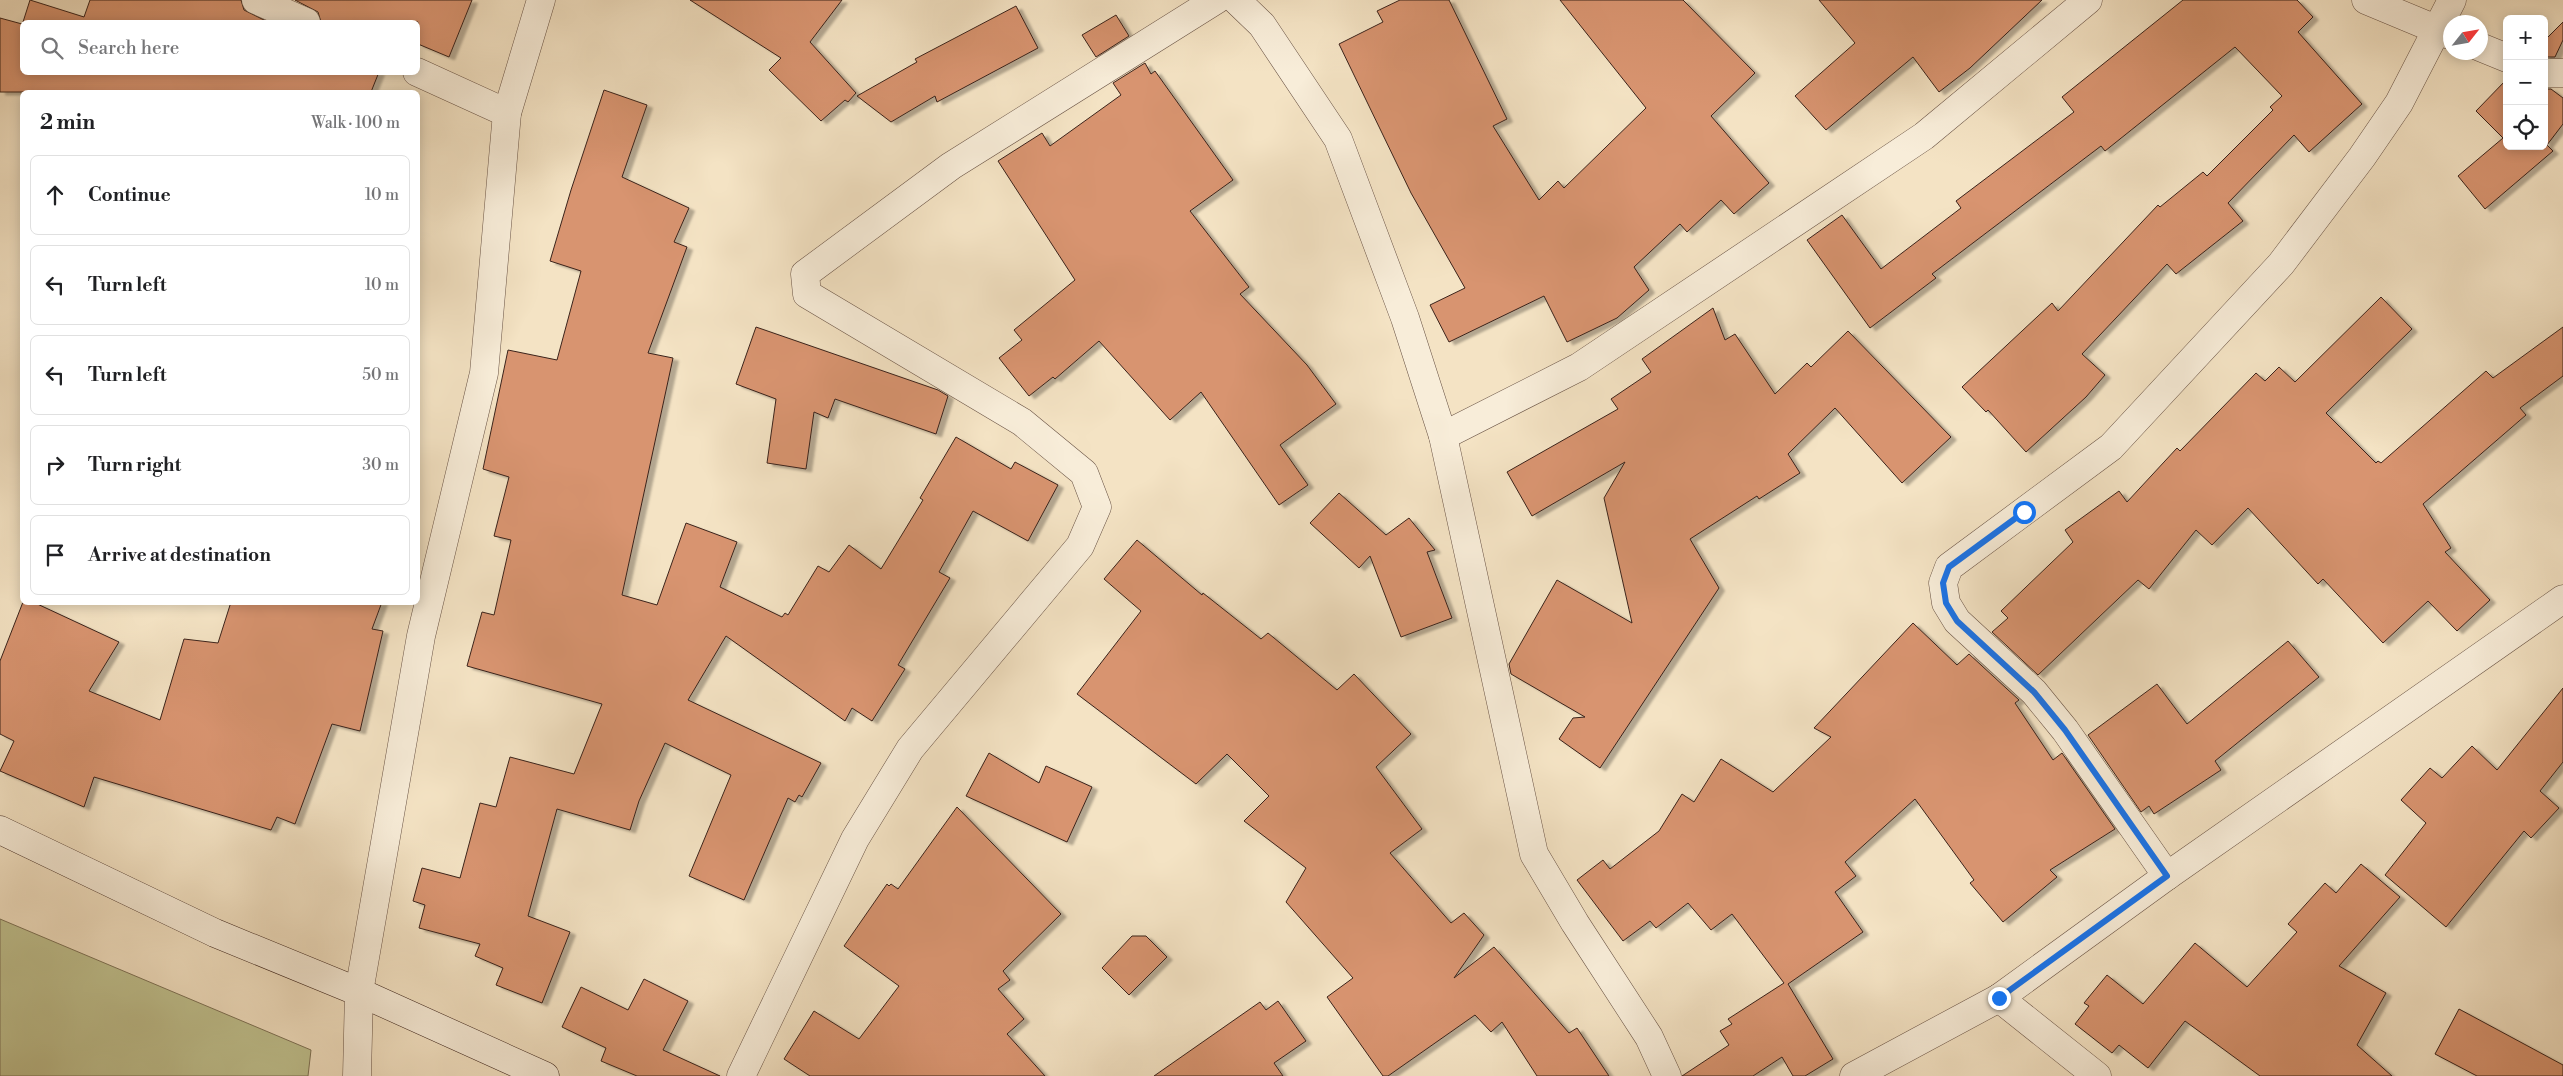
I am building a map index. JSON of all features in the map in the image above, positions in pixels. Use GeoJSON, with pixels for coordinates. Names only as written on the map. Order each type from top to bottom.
{"type":"FeatureCollection","features":[{"type":"Feature","properties":{"kind":"street"},"geometry":{"type":"LineString","coordinates":[[256,0],[301,20]]}},
{"type":"Feature","properties":{"kind":"street"},"geometry":{"type":"LineString","coordinates":[[357,1076],[359,992],[421,636],[484,373],[507,113],[541,0]]}},
{"type":"Feature","properties":{"kind":"street"},"geometry":{"type":"LineString","coordinates":[[741,1076],[855,839],[910,749],[1080,546],[1097,507],[1084,473],[1022,422],[807,294],[805,274],[951,166],[1216,0]]}},
{"type":"Feature","properties":{"kind":"street"},"geometry":{"type":"LineString","coordinates":[[1236,0],[1262,25],[1338,140],[1405,318],[1443,436],[1534,854],[1649,1037],[1667,1076]]}},
{"type":"Feature","properties":{"kind":"street"},"geometry":{"type":"LineString","coordinates":[[1443,436],[1579,367],[1916,142],[2088,0]]}},
{"type":"Feature","properties":{"kind":"street"},"geometry":{"type":"LineString","coordinates":[[2366,0],[2443,32]]}},
{"type":"Feature","properties":{"kind":"street"},"geometry":{"type":"LineString","coordinates":[[2448,15],[2452,0]]}},
{"type":"Feature","properties":{"kind":"street"},"geometry":{"type":"LineString","coordinates":[[2167,876],[2065,730],[2034,692],[1957,621],[1946,603],[1943,583],[1949,567],[2111,447],[2281,264],[2362,157],[2443,34]]}},
{"type":"Feature","properties":{"kind":"street"},"geometry":{"type":"LineString","coordinates":[[2488,50],[2503,56]]}},
{"type":"Feature","properties":{"kind":"street"},"geometry":{"type":"LineString","coordinates":[[420,73],[507,113]]}},
{"type":"Feature","properties":{"kind":"street"},"geometry":{"type":"LineString","coordinates":[[2548,73],[2563,73]]}},
{"type":"Feature","properties":{"kind":"street"},"geometry":{"type":"LineString","coordinates":[[1854,1076],[1999,998],[2167,876],[2563,599]]}},
{"type":"Feature","properties":{"kind":"street"},"geometry":{"type":"LineString","coordinates":[[0,830],[215,933],[359,992],[545,1076]]}},
{"type":"Feature","properties":{"kind":"street"},"geometry":{"type":"LineString","coordinates":[[1999,998],[2096,1076]]}},
{"type":"Feature","properties":{"kind":"green space"},"geometry":{"type":"Polygon","coordinates":[[[0,919],[311,1050],[308,1076],[0,1076],[0,919]]]}},
{"type":"Feature","properties":{"kind":"building"},"geometry":{"type":"Polygon","coordinates":[[[30,0],[84,17],[90,0],[241,0],[244,10],[264,20],[24,20],[30,0]]]}},
{"type":"Feature","properties":{"kind":"building"},"geometry":{"type":"Polygon","coordinates":[[[295,0],[472,0],[449,57],[420,45],[420,20],[320,20],[318,12],[295,0]]]}},
{"type":"Feature","properties":{"kind":"building"},"geometry":{"type":"Polygon","coordinates":[[[690,0],[842,0],[810,42],[856,93],[848,102],[845,100],[821,121],[769,70],[781,58],[690,0]]]}},
{"type":"Feature","properties":{"kind":"building"},"geometry":{"type":"Polygon","coordinates":[[[1400,0],[1449,0],[1507,119],[1493,126],[1539,200],[1558,181],[1564,188],[1646,108],[1560,0],[1683,0],[1755,73],[1711,116],[1769,183],[1734,214],[1721,200],[1687,232],[1680,224],[1634,267],[1649,290],[1617,318],[1567,342],[1544,296],[1449,342],[1430,305],[1465,288],[1411,193],[1339,44],[1383,22],[1377,11],[1400,0]]]}},
{"type":"Feature","properties":{"kind":"building"},"geometry":{"type":"Polygon","coordinates":[[[1819,0],[2042,0],[1970,68],[1939,92],[1913,57],[1826,130],[1795,96],[1855,43],[1819,0]]]}},
{"type":"Feature","properties":{"kind":"building"},"geometry":{"type":"Polygon","coordinates":[[[2183,0],[2297,0],[2313,17],[2298,32],[2362,104],[2309,152],[2294,135],[2228,203],[2243,221],[2176,274],[2167,264],[2082,354],[2105,375],[2086,397],[2026,452],[1988,410],[1986,412],[1962,387],[2052,303],[2058,311],[2158,205],[2160,207],[2203,172],[2207,176],[2273,110],[2270,107],[2282,96],[2235,47],[2105,151],[2101,146],[1932,274],[1936,278],[1870,328],[1807,240],[1842,215],[1881,269],[1961,208],[1956,201],[2074,112],[2062,97],[2183,0]]]}},
{"type":"Feature","properties":{"kind":"building"},"geometry":{"type":"Polygon","coordinates":[[[1016,6],[1038,48],[937,102],[935,96],[891,122],[857,96],[917,62],[915,59],[1016,6]]]}},
{"type":"Feature","properties":{"kind":"building"},"geometry":{"type":"Polygon","coordinates":[[[1116,15],[1129,36],[1096,57],[1082,35],[1116,15]]]}},
{"type":"Feature","properties":{"kind":"building"},"geometry":{"type":"Polygon","coordinates":[[[0,18],[20,23],[20,75],[378,75],[372,90],[20,90],[20,92],[0,92],[0,18]]]}},
{"type":"Feature","properties":{"kind":"building"},"geometry":{"type":"Polygon","coordinates":[[[2563,22],[2563,40],[2555,57],[2548,57],[2548,37],[2563,22]]]}},
{"type":"Feature","properties":{"kind":"building"},"geometry":{"type":"Polygon","coordinates":[[[1145,63],[1151,74],[1155,71],[1233,180],[1190,211],[1249,287],[1240,294],[1307,365],[1336,404],[1280,445],[1308,485],[1279,505],[1201,392],[1170,420],[1099,341],[1055,379],[1053,377],[1029,396],[999,358],[1022,340],[1014,330],[1075,280],[998,161],[1042,133],[1050,146],[1121,95],[1113,83],[1145,63]]]}},
{"type":"Feature","properties":{"kind":"building"},"geometry":{"type":"Polygon","coordinates":[[[2503,83],[2503,138],[2476,111],[2503,83]]]}},
{"type":"Feature","properties":{"kind":"building"},"geometry":{"type":"Polygon","coordinates":[[[2548,89],[2551,89],[2563,98],[2563,124],[2548,144],[2548,89]]]}},
{"type":"Feature","properties":{"kind":"building"},"geometry":{"type":"Polygon","coordinates":[[[604,90],[647,105],[622,177],[689,208],[674,242],[687,247],[648,353],[673,358],[622,595],[657,605],[686,523],[737,542],[720,587],[782,617],[785,613],[788,615],[818,566],[829,572],[849,545],[881,569],[923,500],[920,498],[956,437],[1011,469],[1015,462],[1058,485],[1028,541],[973,511],[939,572],[950,578],[898,665],[905,669],[872,721],[852,708],[845,721],[726,636],[688,700],[821,763],[802,797],[799,795],[795,802],[788,798],[744,900],[689,876],[731,775],[665,743],[639,801],[630,830],[557,809],[528,916],[570,932],[542,1003],[496,985],[503,968],[475,956],[480,944],[419,928],[425,905],[413,901],[422,868],[460,878],[480,803],[496,807],[510,757],[574,774],[602,704],[467,666],[482,612],[494,615],[511,540],[494,536],[509,477],[483,469],[508,350],[557,360],[581,271],[550,261],[604,90]]]}},
{"type":"Feature","properties":{"kind":"building"},"geometry":{"type":"Polygon","coordinates":[[[2503,138],[2503,150],[2548,150],[2548,146],[2553,151],[2485,209],[2458,176],[2503,138]]]}},
{"type":"Feature","properties":{"kind":"building"},"geometry":{"type":"Polygon","coordinates":[[[2381,297],[2412,329],[2326,413],[2376,463],[2378,461],[2381,463],[2486,371],[2493,378],[2563,327],[2563,376],[2520,408],[2526,415],[2423,504],[2451,548],[2445,552],[2490,600],[2457,631],[2428,601],[2383,643],[2323,579],[2318,584],[2248,508],[2212,545],[2196,530],[2149,589],[2138,580],[2038,675],[1992,632],[2008,618],[2001,611],[2073,542],[2065,530],[2119,491],[2127,502],[2177,448],[2180,451],[2256,373],[2265,381],[2279,367],[2295,382],[2381,297]]]}},
{"type":"Feature","properties":{"kind":"building"},"geometry":{"type":"Polygon","coordinates":[[[1713,308],[1725,340],[1735,334],[1775,394],[1807,363],[1811,367],[1848,331],[1951,437],[1902,483],[1835,408],[1788,454],[1800,473],[1759,499],[1757,496],[1690,539],[1719,588],[1600,768],[1559,739],[1573,718],[1585,717],[1511,674],[1509,664],[1557,580],[1632,623],[1604,498],[1625,462],[1532,516],[1507,472],[1618,409],[1611,399],[1651,372],[1642,359],[1713,308]]]}},
{"type":"Feature","properties":{"kind":"building"},"geometry":{"type":"Polygon","coordinates":[[[756,327],[938,390],[948,396],[936,434],[835,399],[828,418],[814,412],[806,469],[767,463],[776,399],[736,384],[756,327]]]}},
{"type":"Feature","properties":{"kind":"building"},"geometry":{"type":"Polygon","coordinates":[[[1339,493],[1386,535],[1409,518],[1435,550],[1427,552],[1452,618],[1401,637],[1370,556],[1359,568],[1310,523],[1339,493]]]}},
{"type":"Feature","properties":{"kind":"building"},"geometry":{"type":"Polygon","coordinates":[[[1137,540],[1202,595],[1203,593],[1261,639],[1268,633],[1337,690],[1354,674],[1411,734],[1376,767],[1422,829],[1390,853],[1451,923],[1464,913],[1484,935],[1454,978],[1494,947],[1569,1033],[1577,1028],[1609,1076],[1537,1076],[1502,1022],[1491,1032],[1475,1015],[1388,1076],[1383,1076],[1327,997],[1353,978],[1286,902],[1306,868],[1244,821],[1269,796],[1227,754],[1196,784],[1077,694],[1141,611],[1104,579],[1137,540]]]}},
{"type":"Feature","properties":{"kind":"building"},"geometry":{"type":"Polygon","coordinates":[[[22,605],[39,605],[119,642],[89,691],[160,720],[184,639],[218,643],[230,605],[381,605],[372,629],[383,631],[360,731],[332,724],[295,824],[277,817],[271,830],[94,777],[84,807],[0,771],[14,741],[0,734],[0,661],[22,605]]]}},
{"type":"Feature","properties":{"kind":"building"},"geometry":{"type":"Polygon","coordinates":[[[1913,623],[1957,665],[1969,654],[2019,700],[2015,703],[2053,760],[2062,753],[2115,829],[2050,870],[2057,877],[2003,922],[1970,883],[1974,880],[1915,799],[1845,862],[1856,876],[1835,892],[1863,932],[1788,984],[1833,1059],[1805,1076],[1793,1076],[1782,1057],[1753,1076],[1682,1076],[1729,1045],[1720,1031],[1732,1024],[1728,1019],[1784,983],[1732,914],[1711,930],[1688,903],[1656,928],[1650,921],[1623,941],[1577,880],[1603,860],[1610,869],[1659,831],[1682,794],[1694,802],[1721,759],[1773,792],[1831,737],[1814,728],[1913,623]]]}},
{"type":"Feature","properties":{"kind":"building"},"geometry":{"type":"Polygon","coordinates":[[[2288,641],[2319,677],[2215,761],[2221,770],[2154,814],[2149,806],[2141,812],[2088,735],[2157,684],[2187,724],[2288,641]]]}},
{"type":"Feature","properties":{"kind":"building"},"geometry":{"type":"Polygon","coordinates":[[[2563,688],[2563,762],[2540,791],[2559,808],[2531,838],[2524,831],[2446,927],[2385,875],[2426,823],[2401,800],[2430,768],[2442,778],[2472,746],[2497,770],[2563,688]]]}},
{"type":"Feature","properties":{"kind":"building"},"geometry":{"type":"Polygon","coordinates":[[[989,753],[1039,783],[1046,766],[1092,787],[1067,842],[966,796],[989,753]]]}},
{"type":"Feature","properties":{"kind":"building"},"geometry":{"type":"Polygon","coordinates":[[[957,807],[1061,914],[1003,971],[1010,980],[998,989],[1024,1019],[1007,1034],[1045,1076],[810,1076],[784,1059],[814,1011],[859,1039],[899,986],[844,946],[887,884],[889,886],[891,884],[898,889],[957,807]]]}},
{"type":"Feature","properties":{"kind":"building"},"geometry":{"type":"Polygon","coordinates":[[[2361,864],[2400,897],[2339,966],[2386,993],[2357,1045],[2392,1076],[2260,1076],[2185,1021],[2148,1068],[2119,1045],[2112,1053],[2075,1024],[2089,1006],[2084,1003],[2107,975],[2143,1004],[2195,943],[2247,987],[2297,932],[2288,924],[2325,883],[2336,893],[2361,864]]]}},
{"type":"Feature","properties":{"kind":"building"},"geometry":{"type":"Polygon","coordinates":[[[1132,936],[1146,936],[1167,957],[1129,995],[1102,968],[1132,936]]]}},
{"type":"Feature","properties":{"kind":"building"},"geometry":{"type":"Polygon","coordinates":[[[644,979],[688,1001],[663,1050],[720,1076],[637,1076],[601,1061],[606,1048],[562,1027],[581,987],[628,1010],[644,979]]]}},
{"type":"Feature","properties":{"kind":"building"},"geometry":{"type":"Polygon","coordinates":[[[1278,1001],[1306,1041],[1274,1063],[1283,1076],[1154,1076],[1260,1002],[1266,1010],[1278,1001]]]}},
{"type":"Feature","properties":{"kind":"building"},"geometry":{"type":"Polygon","coordinates":[[[2459,1009],[2563,1065],[2563,1076],[2477,1076],[2435,1054],[2459,1009]]]}},
{"type":"Feature","properties":{"kind":"route"},"geometry":{"type":"LineString","coordinates":[[1999,998],[2167,876],[2065,730],[2034,692],[1957,621],[1946,603],[1943,583],[1949,567],[2024,512]]}}]}
